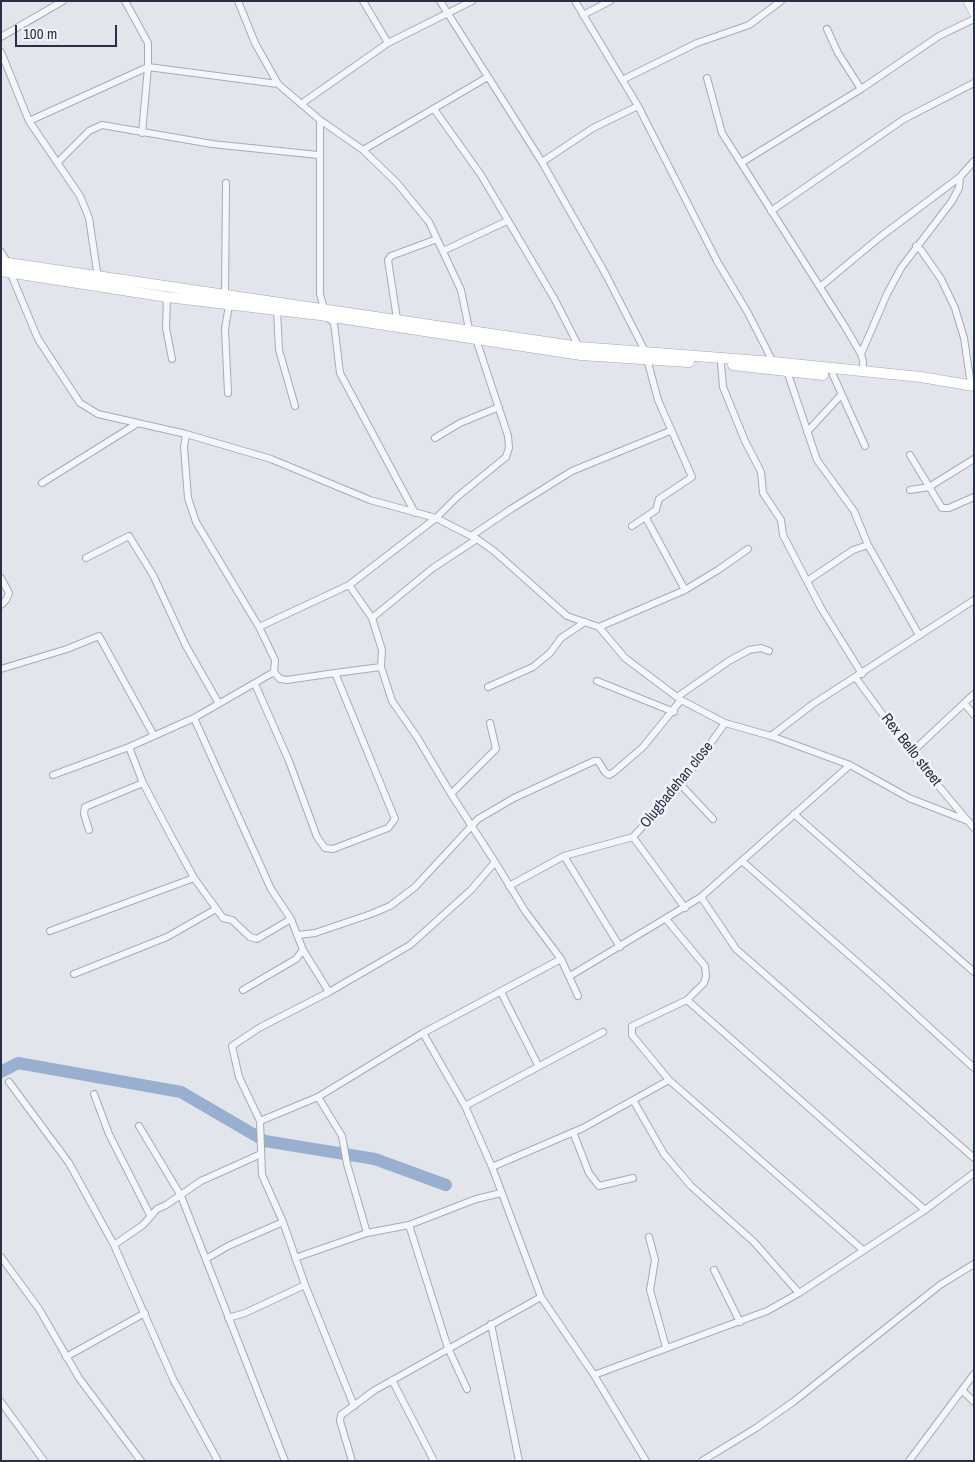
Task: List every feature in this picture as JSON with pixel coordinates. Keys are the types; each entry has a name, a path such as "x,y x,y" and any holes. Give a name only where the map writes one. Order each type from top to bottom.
{"main road":[{"path":"5,267 227,300 469,329 581,351"},
{"path":"98,282 167,297 227,300 277,310 326,312 476,339 581,351 646,355 973,388"},
{"path":"646,355 721,364 863,372 973,388"}],"street":[{"path":"1,36 63,1"},
{"path":"125,1 148,43 148,67 142,133"},
{"path":"238,1 255,43 278,84 320,120 363,150 415,203 437,239 461,290 469,329"},
{"path":"363,1 388,43"},
{"path":"440,1 486,78 542,162 605,273 646,355 658,400 692,477 659,499 656,510 632,526"},
{"path":"302,104 388,43 472,1"},
{"path":"575,1 638,106 717,261 779,368 817,460 854,511 868,545 919,635"},
{"path":"584,15 610,1"},
{"path":"622,80 697,43 749,25 781,1"},
{"path":"968,1 974,13"},
{"path":"740,163 861,89 939,36 974,20"},
{"path":"826,29 838,53 861,89"},
{"path":"1,52 29,121 80,196 89,218 98,282"},
{"path":"29,121 148,67 278,84"},
{"path":"363,150 486,78"},
{"path":"707,78 722,133 861,354 863,372"},
{"path":"772,211 904,119 974,82"},
{"path":"542,162 593,128 638,106"},
{"path":"434,109 481,175 555,300 581,351"},
{"path":"320,120 318,155 320,294 326,312 334,323 340,373 416,513"},
{"path":"58,162 95,127 102,126 212,144 318,155"},
{"path":"820,287 880,237 960,178 974,161"},
{"path":"861,354 886,294 916,246 952,201 959,188 960,178"},
{"path":"226,183 227,300 225,329 228,394"},
{"path":"443,251 507,221"},
{"path":"397,319 388,260 391,256 437,239"},
{"path":"916,246 921,250 941,279 955,308 964,338 973,388"},
{"path":"1,252 5,267 38,339 80,403 98,414 186,434 271,459 370,500 436,518 494,551 568,616 599,627 625,658 679,698 726,723 771,736 850,765 909,798 968,821"},
{"path":"167,297 166,328 172,359"},
{"path":"277,310 280,350 295,406"},
{"path":"259,627 349,585 436,518 456,497 506,457 509,448 508,436 476,339"},
{"name":"Rex Bello street","path":"721,364 723,387 745,441 761,472 763,493 781,520 783,535 807,581 859,676 911,753 974,828"},
{"path":"833,375 864,446"},
{"path":"807,432 841,395"},
{"path":"435,438 460,422 499,407"},
{"path":"42,483 138,423"},
{"path":"372,618 433,568 511,509 572,472 670,430"},
{"path":"186,434 184,447 188,498 196,522 259,627 275,660 274,672 280,679 288,680 382,667"},
{"path":"910,455 942,508 948,508 974,497"},
{"path":"910,490 929,487 974,459"},
{"path":"646,518 685,590"},
{"path":"86,558 129,536 152,574 186,646 218,702"},
{"path":"807,581 853,550 868,545"},
{"path":"599,627 685,590 748,549"},
{"path":"1,578 9,593 1,605"},
{"path":"349,585 372,618 382,650 382,667 392,701 417,737 510,886 560,959 570,976 578,996"},
{"path":"771,736 812,704 859,676 974,600"},
{"path":"488,687 538,663 550,653 561,638 585,622"},
{"path":"1,669 67,650 99,636 153,734"},
{"path":"298,935 314,933 390,906 415,887 471,825 514,798 594,761 598,760 605,772 609,774 614,772 643,747 674,712 679,698 729,661 749,650 761,648 768,650"},
{"path":"53,775 128,747 153,734 194,718 218,702 255,684 274,672"},
{"path":"255,684 289,761 317,837 325,848 333,849 388,828 394,819 335,673"},
{"path":"597,681 674,712"},
{"path":"911,753 974,694"},
{"path":"964,703 974,716"},
{"path":"194,718 271,889 291,919 303,950 329,992"},
{"path":"451,794 496,749 490,723"},
{"name":"Olugbadehan close","path":"510,886 564,856 633,838 680,785 726,723"},
{"path":"128,747 143,783 194,878 223,918 232,920 253,939 257,939 291,919"},
{"path":"570,976 701,897 850,765"},
{"path":"89,830 84,814 85,807 143,783"},
{"path":"680,785 713,820"},
{"path":"794,814 974,972"},
{"path":"633,838 685,908"},
{"path":"564,856 620,947"},
{"path":"742,861 881,983 974,1068"},
{"path":"354,1406 305,1285 283,1222 262,1175 260,1121 239,1077 232,1046 259,1028 329,992 410,944 471,890 495,862"},
{"path":"50,931 194,878"},
{"path":"701,897 736,949 974,1158"},
{"path":"74,974 167,937 216,909"},
{"path":"666,919 705,966 706,976 704,983 686,1000 632,1026 630,1031 632,1035 669,1080 862,1250"},
{"path":"243,990 296,959 303,950"},
{"path":"260,1121 318,1098 423,1033 560,959"},
{"path":"501,992 538,1065"},
{"path":"686,1000 925,1210"},
{"path":"465,1106 538,1065 603,1032"},
{"path":"423,1033 465,1106 492,1167 541,1297 594,1375 646,1461"},
{"path":"492,1167 573,1132 669,1080"},
{"path":"9,1082 69,1163 114,1244 173,1379 218,1461"},
{"path":"94,1094 109,1134 150,1214"},
{"path":"318,1098 342,1136 347,1164 367,1233"},
{"path":"632,1100 664,1154 691,1186 754,1242 799,1293"},
{"path":"139,1126 181,1196 228,1318 253,1375 285,1461"},
{"path":"573,1132 589,1174 600,1186 633,1178"},
{"path":"114,1244 143,1225 150,1214 218,1172 260,1154"},
{"path":"594,1375 767,1311 799,1293 925,1210 974,1173"},
{"path":"295,1258 367,1233 409,1225 476,1199 501,1193"},
{"path":"206,1259 228,1246 283,1222"},
{"path":"409,1225 448,1348 467,1389"},
{"path":"649,1237 655,1260 650,1290 666,1347"},
{"path":"1,1258 39,1309 66,1357 102,1411 140,1461"},
{"path":"702,1461 756,1428 793,1402 940,1285 974,1264"},
{"path":"714,1270 740,1322"},
{"path":"228,1318 245,1313 305,1285"},
{"path":"352,1461 340,1421 341,1415 392,1380 541,1297"},
{"path":"66,1357 145,1313"},
{"path":"491,1324 519,1461"},
{"path":"908,1461 963,1391 974,1374"},
{"path":"392,1380 434,1461"},
{"path":"963,1391 974,1402"},
{"path":"1,1402 44,1461"}],"waterway":[{"path":"1,1072 18,1063 181,1092 265,1141 375,1159 446,1185"}]}
